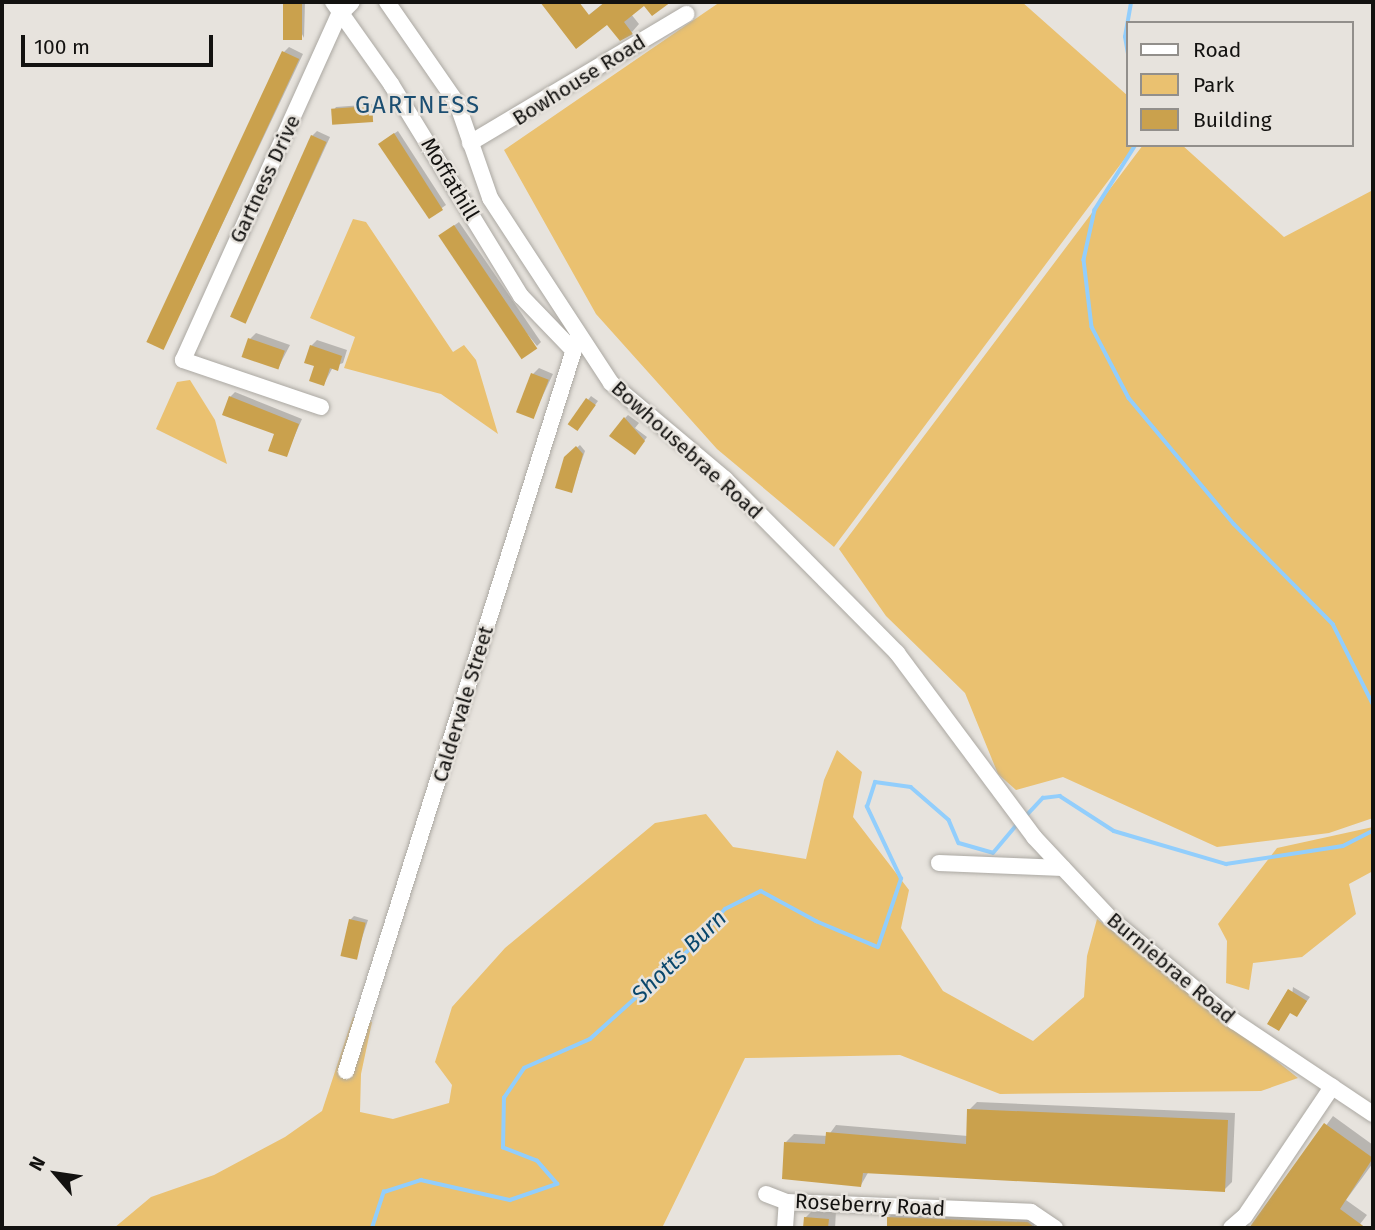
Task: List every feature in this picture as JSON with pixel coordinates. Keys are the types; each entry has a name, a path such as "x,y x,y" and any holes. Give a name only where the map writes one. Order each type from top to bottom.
{"street":[{"name":"Gartness Drive","path":"321,407 183,360 336,8 352,2"},
{"name":"Bowhousebrae Road","path":"387,2 457,103 491,198 576,344 611,383 725,479 897,653 996,790"},
{"name":"Moffathill","path":"336,8 391,84 521,296 576,344"},
{"name":"Bowhouse Road","path":"470,143 686,14"},
{"name":"Caldervale Street","path":"346,1071 377,980 576,344"},
{"name":"Burniebrae Road","path":"996,790 1063,869 1169,971 1234,1021 1373,1114"},
{"path":"939,863 1063,869"},
{"path":"1231,1228 1245,1216 1332,1087"},
{"name":"Roseberry Road","path":"766,1194 787,1202 1031,1212 1046,1225"},
{"path":"785,1228 787,1202"}],"green space":[{"path":"720,2 1022,2 1126,94 1126,147 1134,147 834,547 717,449 596,314 504,150"},
{"path":"1141,147 1184,147 1284,237 1373,190 1373,818 1329,833 1217,847 1063,777 1016,790 998,774 965,693 886,616 839,549"},
{"path":"353,219 366,222 453,352 464,345 476,360 498,434 441,394 344,368 355,337 310,318"},
{"path":"190,380 215,420 227,464 156,429 177,382"},
{"path":"837,750 862,772 853,817 909,890 901,928 943,991 1033,1041 1084,997 1087,956 1097,919 1298,1078 1261,1091 1000,1094 900,1055 745,1058 662,1228 114,1228 151,1197 214,1175 285,1137 322,1111 353,1017 372,1022 361,1074 360,1112 393,1119 449,1103 452,1085 435,1062 452,1007 505,948 655,823 706,814 733,847 806,859 824,780"},
{"path":"1373,827 1373,871 1349,884 1356,914 1302,957 1253,963 1249,990 1226,983 1227,941 1218,924 1277,848"}],"building":[{"path":"283,2 302,2 302,40 283,40"},
{"path":"540,2 579,2 589,15 605,2 671,2 652,16 644,6 624,22 633,34 620,41 607,25 576,49"},
{"path":"282,51 299,59 164,350 146,342"},
{"path":"372,106 373,122 332,125 331,109"},
{"path":"394,133 443,210 429,219 378,144"},
{"path":"311,135 327,142 246,324 230,317"},
{"path":"454,225 537,349 522,359 438,236"},
{"path":"248,338 285,351 278,370 241,357"},
{"path":"310,345 342,356 338,371 330,368 324,386 309,381 314,366 304,363"},
{"path":"531,373 549,380 534,419 516,412"},
{"path":"229,396 299,424 287,457 268,451 274,434 222,415"},
{"path":"586,398 596,405 577,431 568,424"},
{"path":"624,417 645,441 635,455 609,436"},
{"path":"576,446 583,454 572,493 555,488 564,457"},
{"path":"349,919 366,923 357,960 340,956"},
{"path":"1288,989 1307,1001 1297,1017 1290,1013 1279,1031 1267,1024"},
{"path":"967,1109 1228,1120 1225,1192 863,1173 861,1187 782,1179 784,1142 825,1144 826,1132 966,1144"},
{"path":"1324,1123 1373,1158 1340,1209 1366,1228 1249,1228"},
{"path":"804,1217 829,1219 828,1228 803,1228"},
{"path":"887,1217 1028,1222 1035,1228 887,1228"}],"waterway":[{"path":"1128,21 1131,2"},
{"path":"1126,31 1126,43"},
{"path":"1135,147 1095,210 1084,260 1092,327 1129,398 1234,524 1333,624 1373,704"},
{"name":"Shotts Burn","path":"372,1228 384,1192 421,1180 510,1200 557,1184 537,1161 503,1148 504,1098 524,1068 590,1039 692,947 725,909 761,891 816,921 878,947 901,879 867,807 875,782 911,787 949,820 959,843 993,853 1017,824"},
{"name":"Shotts Burn","path":"1025,817 1043,798 1060,796 1114,831 1226,864 1343,846 1373,831"}],"district":[{"name":"GARTNESS","path":"418,106"}]}
